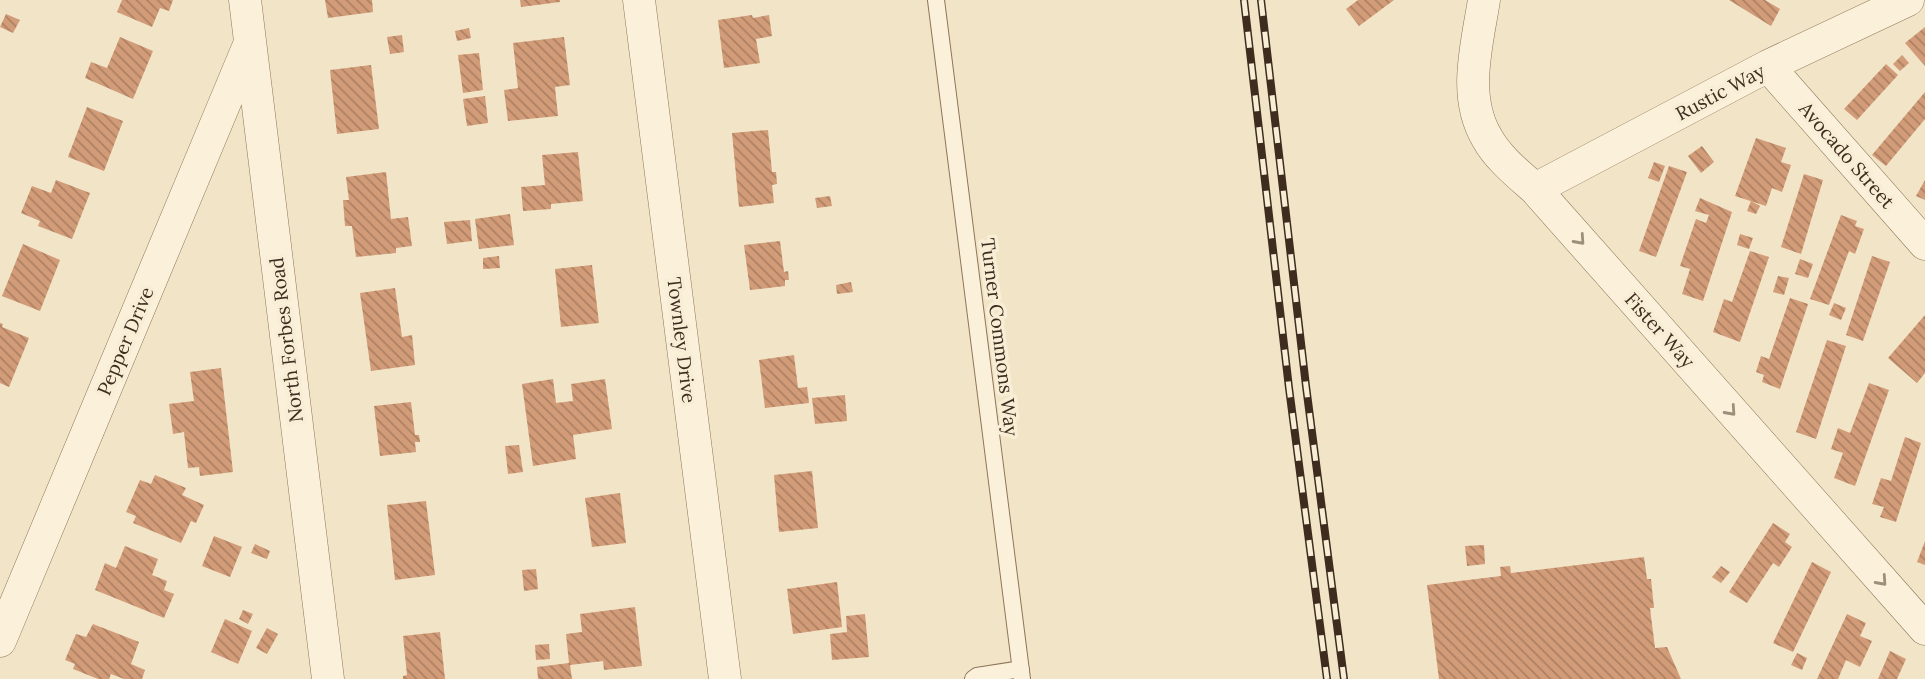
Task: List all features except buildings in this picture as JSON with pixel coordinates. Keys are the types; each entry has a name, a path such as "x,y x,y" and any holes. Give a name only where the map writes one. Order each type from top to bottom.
{"street":[{"name":"North Forbes Road","path":"245,0 328,679"},
{"name":"Townley Drive","path":"639,0 725,679"},
{"name":"Fister Way","path":"1484,0 1472,78 1476,110 1486,138 1925,629"},
{"name":"Rustic Way","path":"1535,190 1768,66 1908,0"},
{"name":"Pepper Drive","path":"0,641 250,41"},
{"name":"Avocado Street","path":"1768,66 1925,244"}],"lane":[{"name":"Turner Commons Way","path":"936,0 1021,674"},
{"path":"973,679 977,676 1021,674"}],"railway":[{"path":"1244,0 1289,388 1327,679"},
{"path":"1261,0 1306,386 1344,679"}]}
